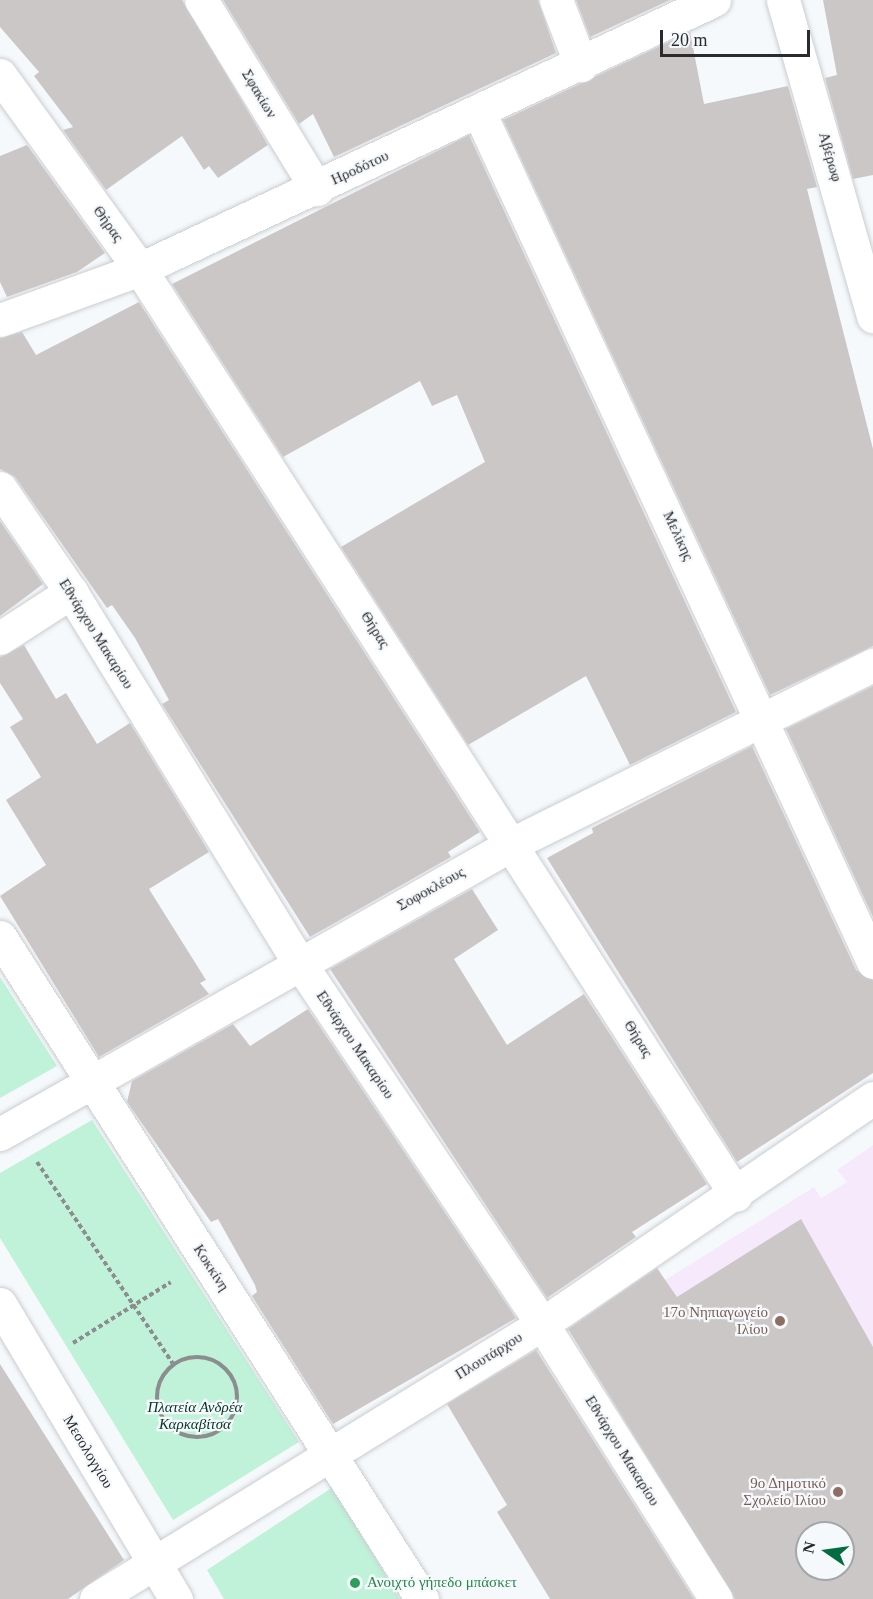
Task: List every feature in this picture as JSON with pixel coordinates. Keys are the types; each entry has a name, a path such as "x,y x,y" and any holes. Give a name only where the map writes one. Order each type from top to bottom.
{"street":[{"name":"Σφακίων","path":"201,0 317,189"},
{"path":"556,0 581,65"},
{"name":"Ηροδότου","path":"0,320 140,269 317,189 714,0"},
{"name":"Αβέρωφ","path":"783,0 863,233 873,316"},
{"name":"Θήρας","path":"0,75 140,269 514,843 736,1195"},
{"name":"Μελίκης","path":"479,112 762,716 873,962"},
{"name":"Εθνάρχου Μακαρίου","path":"0,488 71,592 299,962 542,1324 716,1599"},
{"path":"0,638 71,592"},
{"name":"Σοφοκλέους","path":"7,1131 299,962 514,843 762,716 873,665"},
{"name":"Κοκκίνη","path":"0,937 422,1599"},
{"name":"Πλουτάρχου","path":"96,1599 542,1324 736,1195 873,1098"},
{"name":"Μεσολογγίου","path":"0,1304 176,1599"}],"path":[{"path":"7,1131 134,1304 173,1364"},
{"path":"37,1366 207,1260"},
{"path":"202,1356 219,1362 231,1376 236,1402 225,1427 209,1436 191,1438 174,1431 161,1418 156,1401 158,1382 173,1364 202,1356"}],"shaded area":[{"name":"17ο Νηπιαγωγείο Ιλίου","path":"873,1145 873,1599 855,1559 855,1521 835,1521 665,1280 814,1187 821,1198 847,1182 837,1170"}],"green space":[{"path":"0,977 57,1066 0,1098"},
{"name":"Πλατεία Ανδρέα Καρκαβίτσα","path":"92,1120 299,1442 173,1520 0,1238 0,1173"},
{"path":"333,1487 400,1599 224,1599 207,1570"}],"building":[{"path":"0,0 182,0 268,145 218,178 209,166 204,170 182,136 106,190 63,130 73,127 34,76 39,72 0,27"},
{"path":"223,0 538,0 556,53 334,157 313,114 299,124"},
{"path":"576,0 670,0 590,37"},
{"path":"823,0 873,0 873,175 853,179 825,78 837,75"},
{"path":"690,32 704,104 788,86 817,187 807,189 873,449 873,646 770,695 503,120"},
{"path":"469,135 736,712 630,765 586,676 468,745 341,547 485,462 457,395 432,406 420,381 283,457 172,284"},
{"path":"27,145 105,253 77,272 7,297 0,282 0,156"},
{"path":"139,302 480,832 448,852 451,857 310,937 162,704 169,700 135,638 112,605 107,608 15,477 0,469 0,338 22,332 36,355"},
{"path":"0,521 43,584 0,616"},
{"path":"24,645 56,699 66,693 97,744 130,723 209,852 149,889 206,980 200,983 209,994 99,1057 0,896 46,865 6,800 41,777 10,727 23,719 0,683 0,657"},
{"path":"873,686 873,917 786,729"},
{"path":"752,746 856,970 873,980 873,1073 737,1162 547,858 593,833 592,828"},
{"path":"472,889 498,930 454,959 507,1045 584,994 707,1184 632,1232 636,1237 547,1298 330,969"},
{"path":"308,1009 516,1318 333,1424 252,1296 257,1292 255,1285 218,1219 211,1222 127,1102 132,1081 233,1024 250,1046"},
{"path":"801,1219 873,1347 873,1599 735,1599 568,1329 657,1268 677,1297"},
{"path":"536,1350 694,1599 550,1599 497,1512 507,1505 447,1404"},
{"path":"0,1364 124,1560 68,1599 0,1599"}],"place":[{"name":"17ο Νηπιαγωγείο Ιλίου","path":"780,1321"},
{"name":"9ο Δημοτικό Σχολείο Ιλίου","path":"838,1492"},
{"name":"Ανοιχτό γήπεδο μπάσκετ","path":"355,1583"}]}
